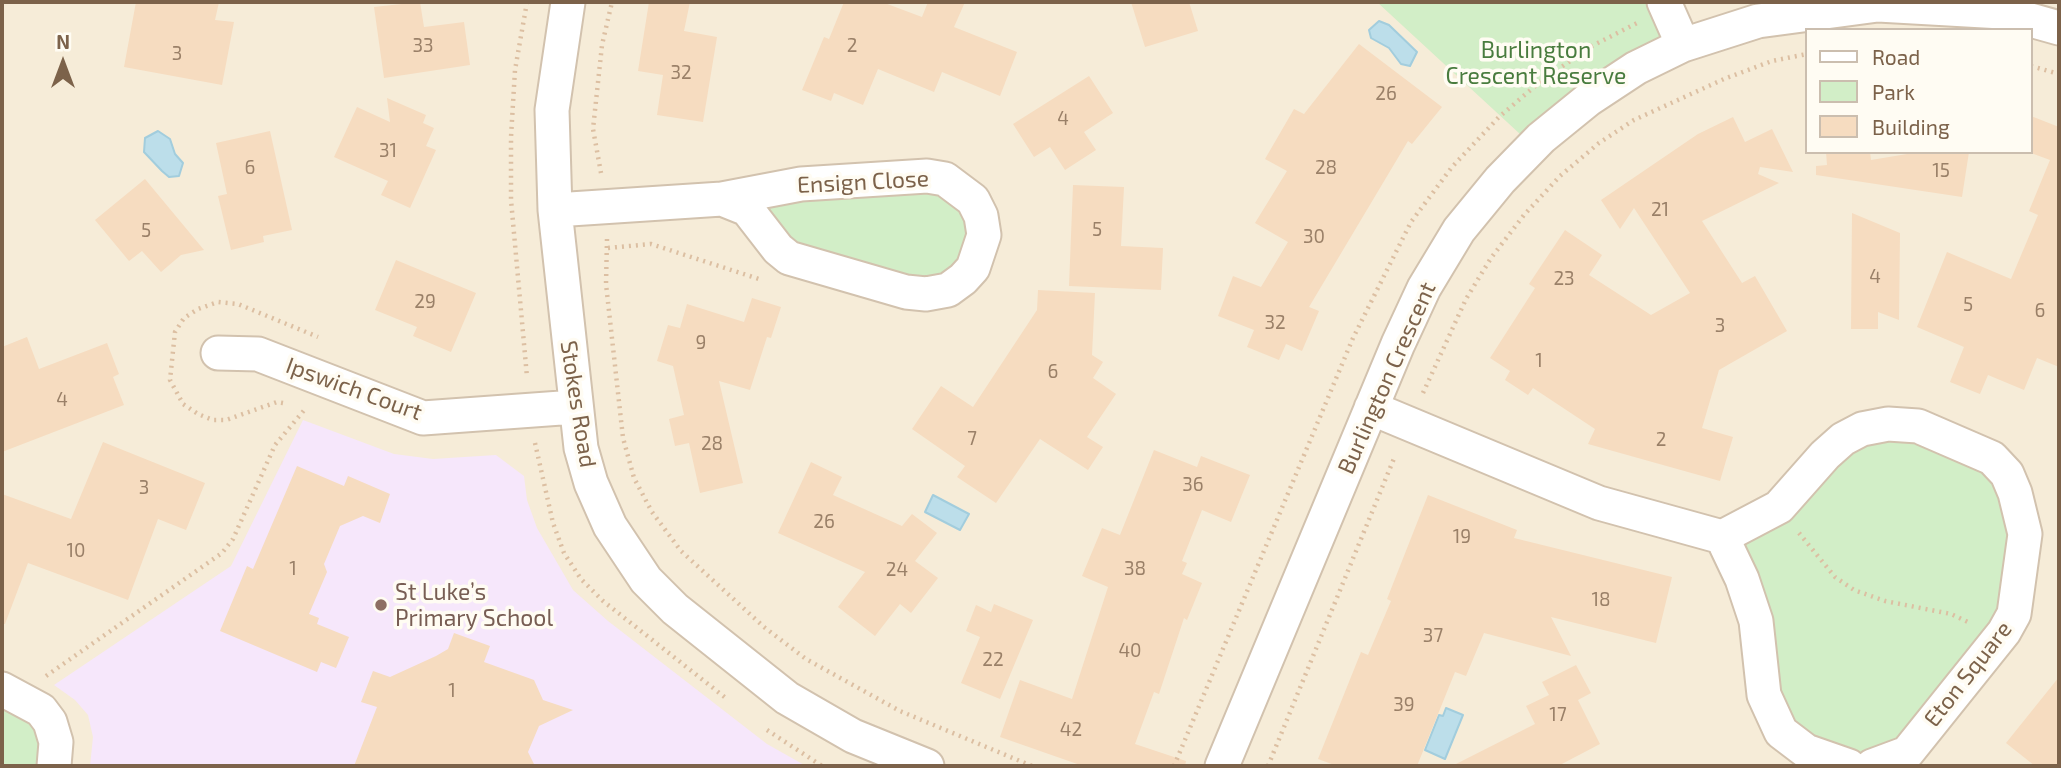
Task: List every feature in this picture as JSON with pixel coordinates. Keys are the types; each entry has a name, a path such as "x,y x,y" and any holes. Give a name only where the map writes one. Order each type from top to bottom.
{"street":[{"name":"Stokes Road","path":"568,2 552,110 555,209 581,448 591,483 610,526 646,580 675,609 788,698 853,736 927,766"},
{"path":"1664,2 1683,45"},
{"name":"Burlington Crescent","path":"1222,766 1371,408 1424,288 1460,230 1500,180 1541,138 1589,99 1636,68 1683,45 1758,21 1878,5 2002,12 2059,28"},
{"name":"Ensign Close","path":"555,209 722,199 801,184 927,176 945,179 972,200 981,216 984,235 973,268 948,290 926,294 906,292 789,258 778,249 747,209 722,199"},
{"name":"Ipswich Court","path":"218,353 258,354 423,418 575,407"},
{"path":"1371,408 1579,495 1634,514 1722,537 1742,579 1756,621 1763,692 1781,732 1806,751 1849,766"},
{"name":"Eton Square","path":"1722,537 1779,508 1795,494 1825,455 1843,439 1862,429 1905,423 1932,430 1992,458 2007,474 2021,510 2025,534 2014,614 1995,644 1907,753 1872,766"},
{"path":"10,692 41,710 50,722 56,741 54,766"}],"path":[{"path":"526,373 511,200 511,137 515,70 527,2"},
{"path":"600,164 593,129 602,45 612,2"},
{"path":"1434,400 1422,395 1465,299 1516,226 1560,176 1600,143 1646,114 1772,61 1806,54"},
{"path":"2033,67 2059,74"},
{"path":"760,280 651,244 608,248 606,284 623,438 634,478 652,512 681,551 764,627 806,659 900,711 1032,766"},
{"path":"10,692 222,553 233,539 275,445 306,407"},
{"path":"1268,766 1396,454"},
{"path":"1793,523 1820,560 1854,590 1885,601 1951,614 1975,626 1995,644"}],"shaded area":[{"path":"2,2 2059,2 2059,766 2,766"},
{"name":"St Luke’s Primary School","path":"303,420 394,454 433,459 496,455 524,476 527,500 537,528 573,590 608,621 767,744 806,766 90,766 93,737 88,715 75,700 54,685 231,566"}],"green space":[{"name":"Burlington Crescent Reserve","path":"1377,2 1664,2 1683,45 1533,146"},
{"path":"907,175 981,216 948,290 807,264 747,209"},
{"path":"1888,424 2007,474 2018,600 1889,761 1793,743 1722,537"},
{"path":"2,689 18,695 54,766 2,766"}],"water":[{"path":"1379,21 1389,25 1417,52 1410,66 1401,64 1389,48 1371,38 1369,30"},
{"path":"158,131 170,139 175,154 183,163 179,176 169,177 144,152 145,138"},
{"path":"933,495 969,514 960,530 925,512"},
{"path":"1446,708 1463,715 1445,759 1425,750 1439,715 1443,716"}],"building":[{"path":"136,2 219,2 215,20 234,22 222,85 124,67"},
{"path":"420,2 424,27 464,22 470,65 384,78 374,7"},
{"path":"649,2 690,2 684,31 717,37 703,122 657,115 663,75 638,71"},
{"path":"844,2 882,2 922,17 928,2 965,2 954,27 1017,52 1000,96 942,72 934,92 878,69 863,105 834,93 831,101 802,90 824,37 829,39"},
{"path":"1131,2 1189,2 1198,31 1145,47"},
{"path":"1359,44 1442,107 1412,144 1408,141 1309,307 1319,311 1302,351 1286,344 1279,360 1247,347 1254,330 1218,316 1233,276 1261,287 1288,242 1255,223 1287,171 1265,159 1294,109 1304,114"},
{"path":"1089,76 1113,113 1084,132 1096,150 1065,170 1050,147 1034,157 1013,124"},
{"path":"387,98 426,115 423,123 434,128 426,146 436,150 410,208 381,195 388,181 334,157 357,107 390,122"},
{"path":"1733,117 1745,142 1772,129 1793,172 1760,167 1758,174 1779,183 1702,221 1742,283 1755,276 1787,331 1719,370 1702,428 1733,437 1720,481 1588,444 1595,429 1533,388 1528,395 1505,380 1510,371 1490,358 1535,288 1529,284 1565,230 1602,255 1589,275 1651,315 1690,293 1634,208 1620,229 1601,200 1698,134"},
{"path":"2033,117 2059,127 2059,367 2037,358 2024,390 1988,375 1980,394 1950,382 1964,347 1917,327 1947,252 2011,279 2038,215 2029,211 2050,160 2033,154"},
{"path":"270,131 292,230 263,236 264,242 231,250 218,196 227,194 216,143"},
{"path":"1826,154 1870,154 1871,160 1907,154 1969,154 1962,197 1816,175 1816,166 1827,165"},
{"path":"145,179 204,250 181,255 161,272 142,251 129,261 95,220"},
{"path":"1073,185 1124,187 1121,246 1163,248 1161,290 1069,286"},
{"path":"1852,213 1900,233 1899,320 1878,312 1878,329 1851,329"},
{"path":"396,260 476,293 451,352 413,336 417,327 375,310"},
{"path":"1038,290 1095,293 1092,355 1103,362 1093,378 1116,394 1087,437 1103,447 1088,470 1040,439 996,503 957,477 965,466 912,429 941,386 973,407 1037,310"},
{"path":"752,298 781,307 771,338 767,337 750,390 719,381 743,483 700,493 689,443 675,446 669,419 684,415 673,366 657,361 668,325 680,328 687,304 744,322"},
{"path":"27,337 39,369 107,343 119,374 113,377 124,405 2,452 2,347"},
{"path":"103,442 205,483 186,530 158,519 128,600 28,563 5,624 2,624 2,494 71,519"},
{"path":"1154,450 1197,467 1201,456 1250,475 1231,522 1202,510 1182,561 1187,563 1182,574 1202,583 1187,620 1184,618 1159,694 1154,692 1135,744 1186,761 1185,766 1083,766 1000,737 1020,680 1072,699 1108,587 1082,576 1102,528 1120,535"},
{"path":"811,462 842,477 833,495 902,526 912,514 937,533 915,561 938,578 911,613 900,604 875,636 838,607 865,572 778,533"},
{"path":"297,466 344,486 348,476 390,494 380,523 363,516 340,526 324,564 327,572 309,614 319,618 317,624 349,637 336,668 321,662 317,672 220,631 247,566 253,569"},
{"path":"1428,495 1517,530 1514,538 1672,577 1656,643 1551,617 1571,656 1484,633 1466,676 1455,672 1417,766 1337,766 1318,759 1361,652 1368,655 1391,601 1387,599"},
{"path":"994,604 1033,620 1000,699 961,683 980,637 966,631 976,605 991,612"},
{"path":"454,633 490,646 484,662 534,680 543,700 573,710 539,726 528,752 535,766 354,766 377,707 361,702 373,671 390,677 436,656 448,649"},
{"path":"1576,665 1591,693 1578,700 1600,744 1558,766 1452,766 1535,724 1526,706 1549,695 1542,682"},
{"path":"2059,677 2059,766 2035,766 2006,743"}],"place":[{"name":"St Luke’s Primary School","path":"381,605"}]}
